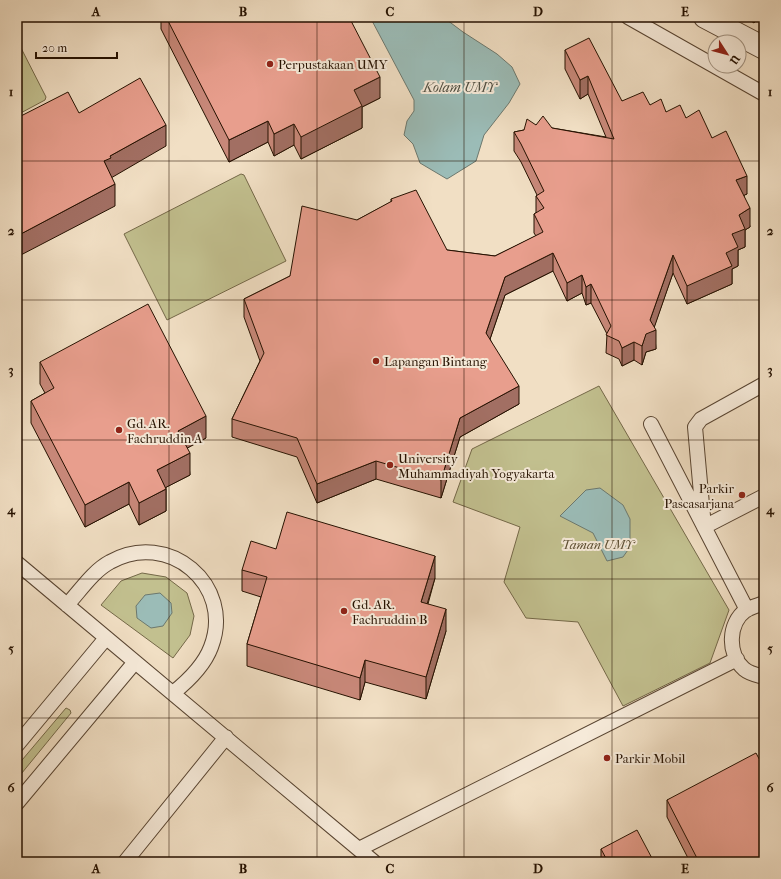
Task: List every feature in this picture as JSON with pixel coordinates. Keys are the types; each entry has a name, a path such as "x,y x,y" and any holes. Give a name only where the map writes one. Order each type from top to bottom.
{"street":[{"path":"705,17 764,48"}],"lane":[{"path":"628,17 764,94"},
{"path":"704,527 695,427 701,419 764,384"},
{"path":"651,424 746,610"},
{"path":"704,527 764,496"},
{"path":"67,605 94,575 109,562 127,554 146,551 165,554 183,561 198,574 209,590 215,608 215,628 211,647 201,664 189,679 173,693"},
{"path":"17,563 374,862"},
{"path":"764,604 746,610 737,620 732,633 732,646 737,659 743,668 753,675 764,677"},
{"path":"17,745 106,638"},
{"path":"359,849 737,659"},
{"path":"17,803 135,662"},
{"path":"125,862 226,737"}],"green space":[{"path":"17,45 20,46 46,97 45,100 17,115"},
{"path":"241,174 244,175 286,261 167,320 124,234"},
{"name":"Taman UMY","path":"599,386 729,610 710,663 623,706 578,622 526,618 504,582 520,527 453,502 472,449"},
{"path":"142,573 166,577 187,593 194,616 190,635 173,658 101,605 121,581"},
{"path":"66,708 70,710 71,713 17,779 17,766"}],"water":[{"name":"Kolam UMY","path":"370,17 443,17 497,54 512,67 520,84 509,103 484,135 476,161 447,179 420,163 413,144 404,135 407,121 414,111 414,100"},
{"path":"600,488 623,505 630,519 630,547 623,557 607,561 593,533 560,516 586,490"},
{"path":"160,593 171,603 172,613 163,626 151,628 137,618 136,606 145,595"}],"building":[{"name":"Perpustakaan UMY","path":"166,17 349,17 380,77 354,90 362,106 301,137 294,124 274,134 268,121 229,140"},
{"path":"589,38 622,101 643,92 650,105 661,99 666,112 680,105 686,118 699,110 712,138 726,131 747,176 736,180 750,208 739,215 745,229 732,234 738,247 726,253 732,266 687,286 673,255 650,320 656,330 646,334 642,346 634,342 622,348 619,341 606,335 611,326 591,284 586,287 582,275 567,283 553,253 505,277 486,333 519,386 460,418 441,480 376,461 317,484 297,438 232,419 264,353 244,299 290,276 302,206 357,220 392,201 391,199 416,190 447,250 495,256 543,232 534,214 544,208 536,196 544,191 514,132 524,130 527,119 536,125 543,116 552,128 614,139 588,76 580,80 565,50"},
{"path":"140,78 166,125 110,156 111,158 104,161 115,184 17,236 17,118 68,92 79,113"},
{"name":"Gd. AR. Fachruddin A","path":"148,304 206,416 178,431 190,453 157,470 166,489 139,503 129,482 85,505 31,401 54,388 40,362"},
{"name":"Gd. AR. Fachruddin B","path":"287,512 435,556 421,602 446,609 426,677 365,660 360,678 247,644 267,577 242,570 251,541 276,549"},
{"path":"756,753 764,768 764,861 699,862 667,800"},
{"path":"637,830 654,862 608,862 601,849"}],"place":[{"name":"Perpustakaan UMY","path":"270,64"},
{"name":"Lapangan Bintang","path":"376,361"},
{"name":"Gd. AR. Fachruddin A","path":"119,430"},
{"name":"University Muhammadiyah Yogyakarta","path":"390,465"},
{"name":"Parkir Pascasarjana","path":"742,495"},
{"name":"Gd. AR. Fachruddin B","path":"344,611"},
{"name":"Parkir Mobil","path":"607,758"}]}
